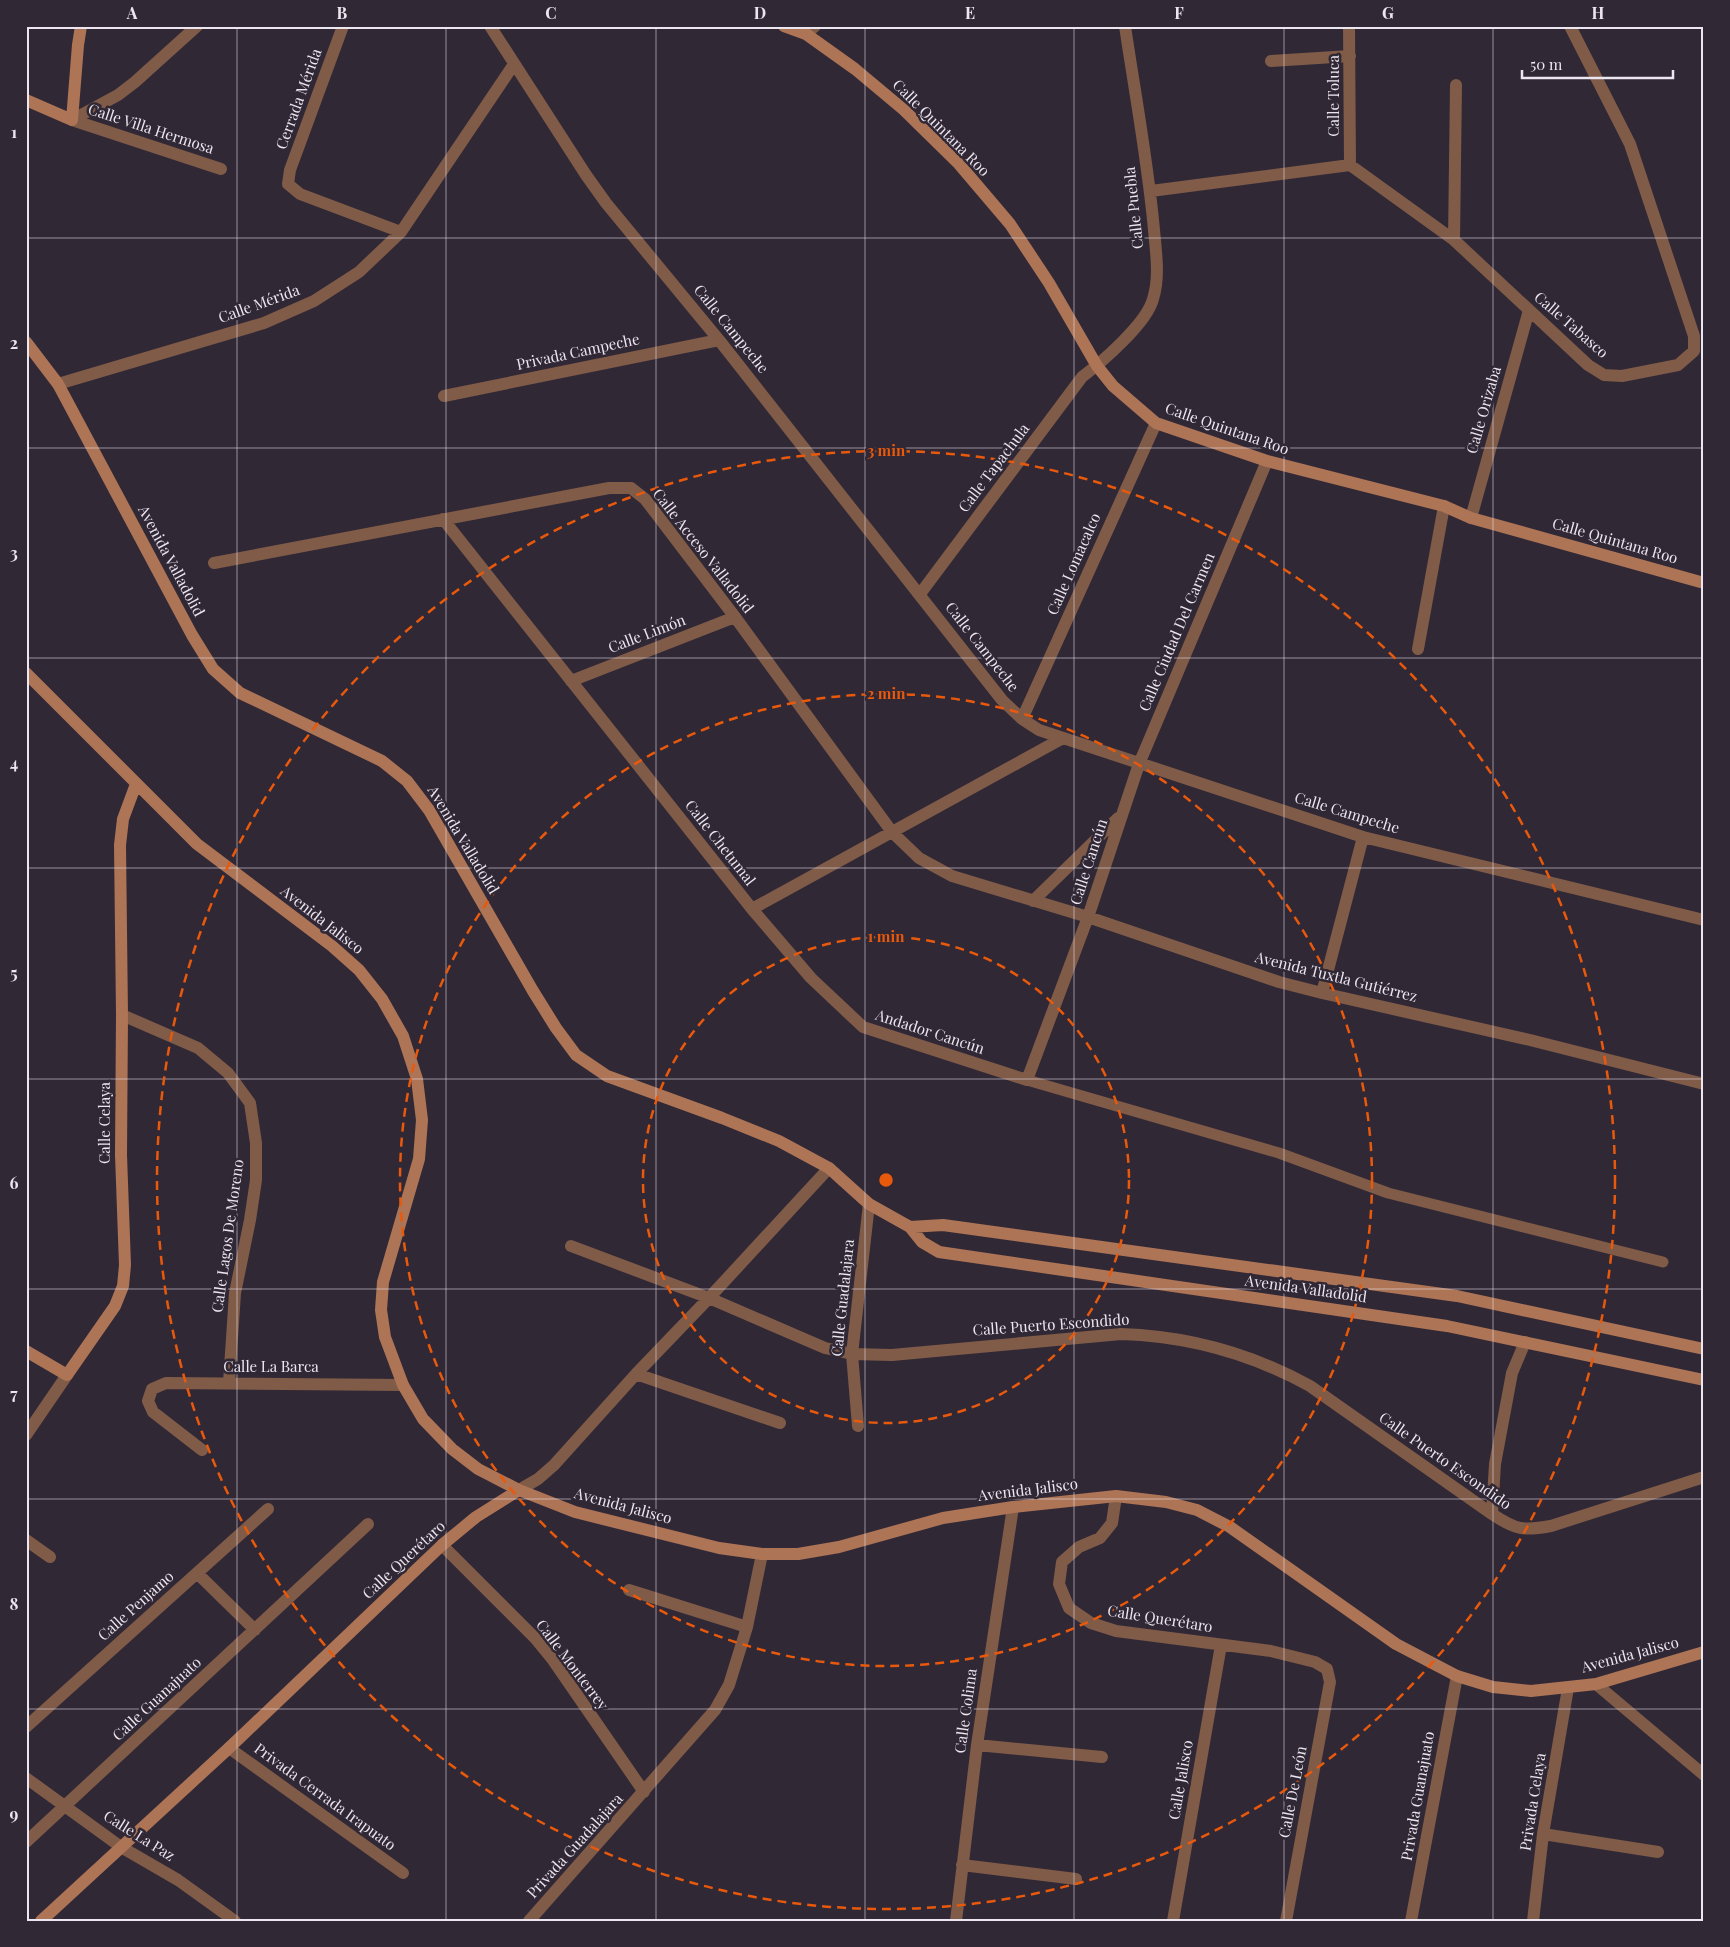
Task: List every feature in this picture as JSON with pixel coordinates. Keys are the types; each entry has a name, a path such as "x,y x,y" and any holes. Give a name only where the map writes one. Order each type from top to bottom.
{"street":[{"path":"72,120 81,26"},
{"name":"Calle Villa Hermosa","path":"72,120 118,95 197,26"},
{"name":"Cerrada Mérida","path":"342,26 290,170 288,184 300,194 401,232"},
{"name":"Calle Campeche","path":"490,26 606,203 719,340 1002,700 1022,719 1039,730 1363,837 1704,920"},
{"name":"Calle Quintana Roo","path":"784,26 810,30 904,110 959,164 1010,224 1049,283 1097,366 1113,386 1156,423 1267,461 1444,506 1471,518 1704,583"},
{"name":"Calle Puebla","path":"1097,366 1136,328 1153,300 1157,268 1151,192 1125,26"},
{"name":"Calle Toluca","path":"1350,26 1350,165"},
{"name":"Calle Tabasco","path":"1350,165 1454,240 1588,364 1604,375 1622,376 1678,365 1694,351 1694,336 1630,144 1570,26"},
{"path":"1272,61 1350,56"},
{"name":"Calle Mérida","path":"58,384 264,323 314,301 359,272 401,232 514,64"},
{"path":"1454,240 1456,85"},
{"name":"Calle Villa Hermosa","path":"26,100 72,120 221,169"},
{"path":"1151,192 1350,165"},
{"name":"Calle Orizaba","path":"1471,518 1529,310"},
{"name":"Privada Campeche","path":"444,396 719,340"},
{"name":"Avenida Valladolid","path":"26,342 58,384 192,635 213,669 240,693 382,761 407,781 430,810 556,1028 576,1054 607,1076 722,1118 778,1141 829,1168 870,1204 910,1227 922,1242 939,1252 1447,1326 1704,1380"},
{"name":"Calle Tapachula","path":"920,594 1082,377 1097,366"},
{"name":"Calle Lomacalco","path":"1022,719 1156,423"},
{"name":"Calle Ciudad Del Carmen","path":"1120,817 1138,764 1267,461"},
{"name":"Calle Acceso Valladolid","path":"214,563 609,488 631,488 645,500 735,618 892,832"},
{"path":"1418,649 1444,506"},
{"name":"Calle Chetumal","path":"442,519 752,909 1063,738"},
{"name":"Calle Limón","path":"571,681 735,618"},
{"name":"Avenida Jalisco","path":"26,673 197,844 332,946 359,970 382,999 403,1036 417,1079 422,1120 419,1159 383,1282 381,1310 385,1337 403,1385 423,1419 452,1449 478,1469 519,1490 575,1512 719,1548 762,1554 798,1554 838,1547 943,1518 1012,1507 1116,1496 1166,1502 1197,1510 1230,1527 1396,1644 1457,1676 1503,1688 1531,1690 1568,1688 1596,1684 1704,1652"},
{"name":"Calle Celaya","path":"26,1435 115,1306 123,1286 125,1265 120,1155 122,1014 120,845 124,819 136,784"},
{"path":"1033,901 1120,817"},
{"name":"Calle Cancún","path":"1027,1080 1088,917 1120,817"},
{"name":"Avenida Tuxtla Gutiérrez","path":"892,832 919,858 952,876 1088,917 1278,982 1530,1040 1704,1084"},
{"path":"1322,993 1363,837"},
{"name":"Andador Cancún","path":"752,909 811,978 863,1028 1027,1080"},
{"name":"Calle Lagos De Moreno","path":"122,1014 198,1048 228,1073 250,1103 256,1143 256,1180 235,1293 228,1383"},
{"name":"Calle Querétaro","path":"40,1921 229,1748 442,1545 476,1517 538,1479 554,1466 636,1374 829,1168"},
{"name":"Calle Guadalajara","path":"858,1426 852,1354 870,1204"},
{"name":"Avenida Valladolid","path":"910,1227 943,1226 1457,1296 1704,1350"},
{"name":"Calle Puerto Escondido","path":"571,1246 709,1298 825,1348 852,1354 892,1354 1121,1334 1152,1335 1184,1340 1249,1357 1278,1369 1310,1386 1510,1526 1529,1530 1551,1526 1704,1478"},
{"path":"1492,1514 1495,1464 1512,1373 1525,1342"},
{"path":"26,1351 67,1375"},
{"path":"636,1374 780,1423"},
{"name":"Calle La Barca","path":"202,1450 153,1412 148,1401 152,1389 166,1383 403,1385"},
{"name":"Calle Querétaro","path":"1116,1496 1112,1523 1100,1538 1079,1547 1062,1562 1059,1584 1069,1608 1091,1624 1116,1630 1271,1651 1315,1662 1327,1669"},
{"name":"Calle Colima","path":"956,1921 976,1745 1012,1507"},
{"name":"Calle Penjamo","path":"26,1727 268,1509"},
{"name":"Calle Guanajuato","path":"26,1842 66,1807 368,1524"},
{"path":"26,1540 50,1557"},
{"name":"Calle Monterrey","path":"442,1545 535,1638 553,1660 644,1792"},
{"path":"644,1792 715,1710 729,1685 747,1627 762,1554"},
{"path":"197,1573 255,1630"},
{"path":"629,1590 747,1627"},
{"name":"Calle Jalisco","path":"1173,1921 1221,1645"},
{"name":"Calle De León","path":"1286,1921 1330,1682 1327,1669"},
{"name":"Privada Guanajuato","path":"1411,1921 1457,1676"},
{"path":"1596,1684 1704,1774"},
{"name":"Privada Celaya","path":"1533,1921 1543,1834 1568,1688"},
{"path":"976,1745 1102,1757"},
{"name":"Privada Cerrada Irapuato","path":"229,1748 403,1873"},
{"name":"Calle La Paz","path":"26,1778 120,1847 178,1880 235,1921"},
{"name":"Privada Guadalajara","path":"529,1921 644,1792"},
{"path":"1543,1834 1658,1852"},
{"path":"962,1866 1076,1879"}],"lane":[{"path":"1027,1080 1279,1153 1388,1194 1663,1262"}]}
